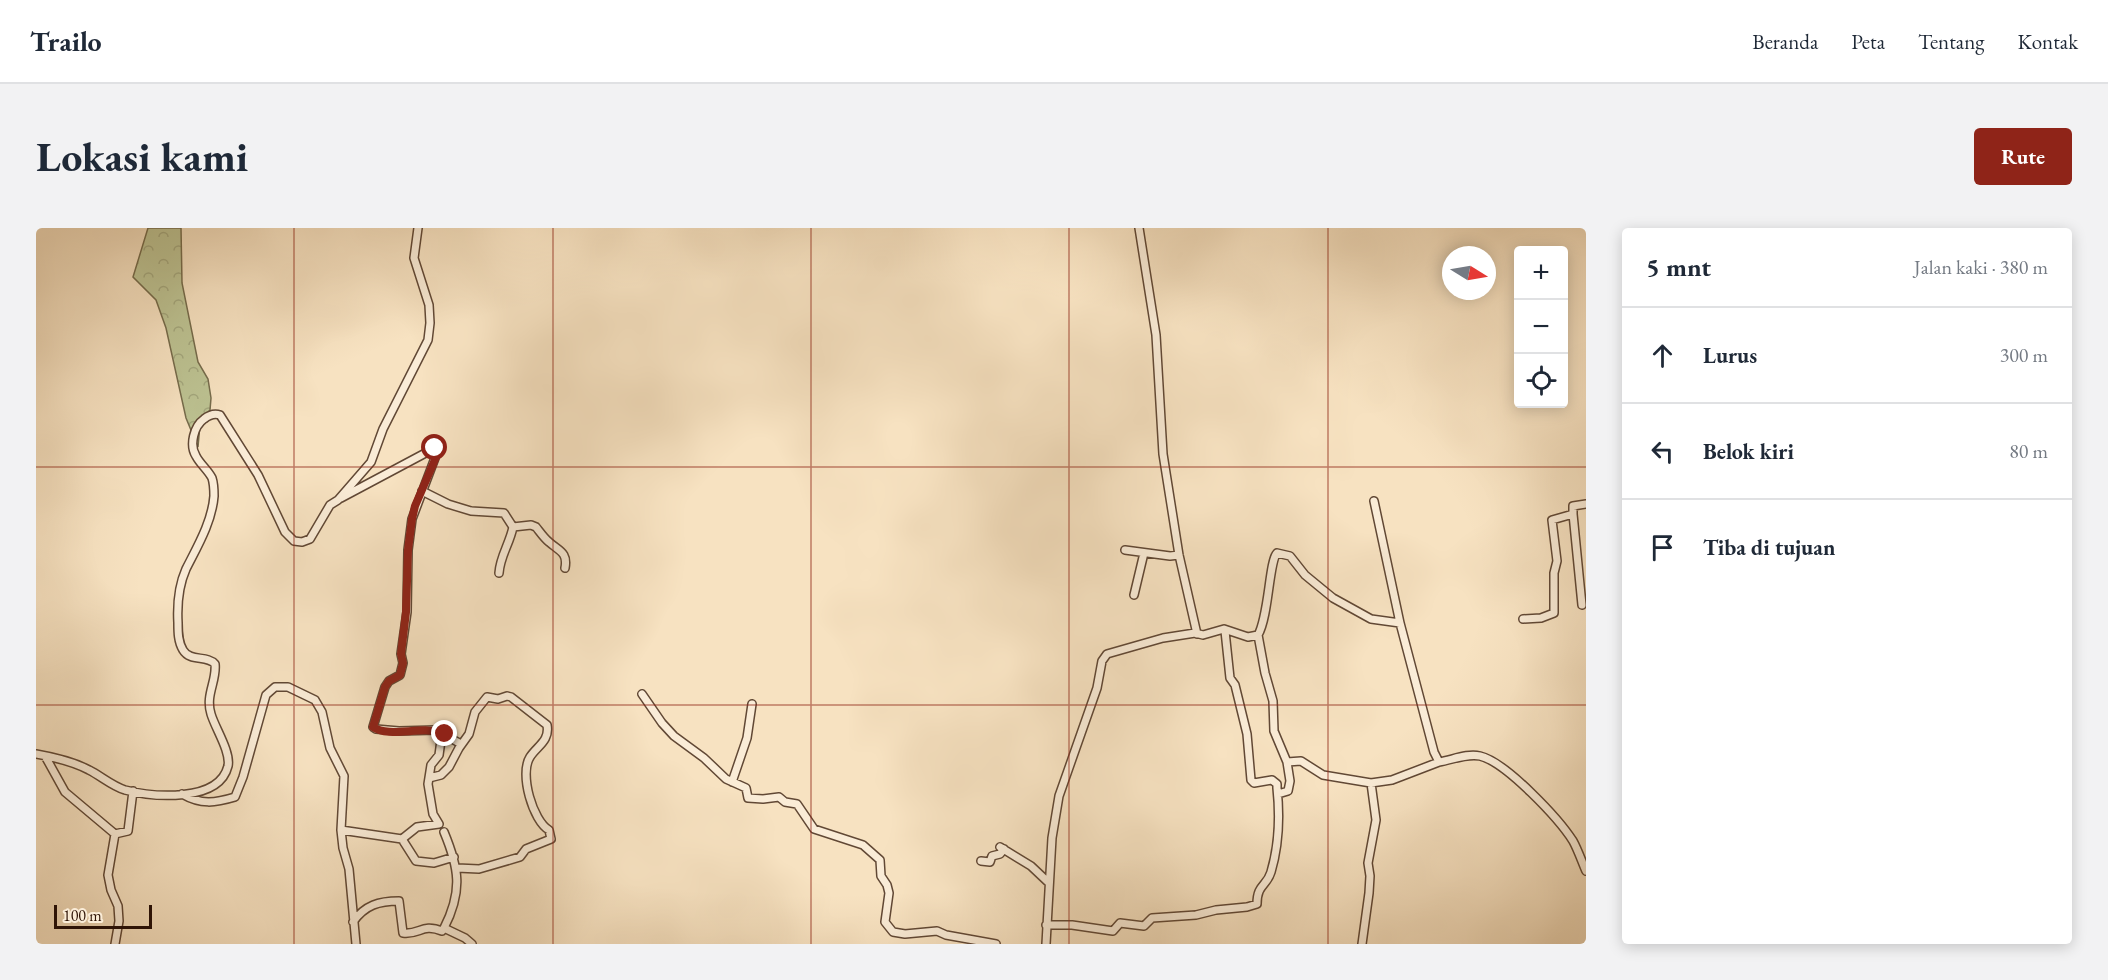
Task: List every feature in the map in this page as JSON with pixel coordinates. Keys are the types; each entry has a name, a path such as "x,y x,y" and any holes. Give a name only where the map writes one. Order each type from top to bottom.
{"street":[{"path":"338,500 371,462 383,429 428,340 429,304 414,258 418,228"},
{"path":"1139,228 1156,335 1163,454 1179,555 1197,634"},
{"path":"36,754 83,767 119,788 147,794 203,792 216,784 228,765 227,753 210,712 209,702 215,664 211,660 189,656 184,652 178,636 177,603 180,588 186,570 197,550 213,500 213,481 193,448 197,424 215,413 220,415 258,475 285,532 294,541 302,542 310,539 330,505 435,448 438,450 413,512 401,654 403,669 400,675 389,681 385,687 373,727 386,730 429,729 442,733 461,744"},
{"path":"422,491 448,504 471,511 504,513 513,527 512,538 500,560 499,573"},
{"path":"1374,501 1400,623 1434,752 1439,762"},
{"path":"1582,605 1573,506 1586,504"},
{"path":"1523,619 1541,618 1554,613 1554,573 1557,561 1552,520 1573,514"},
{"path":"513,527 531,525 536,527 547,541 565,554 565,568"},
{"path":"1125,550 1179,555"},
{"path":"1134,595 1144,553"},
{"path":"1278,794 1290,789 1287,762 1274,731 1274,701 1265,673 1258,635 1268,602 1273,560 1277,553 1290,556 1305,575 1333,598 1361,614 1371,619 1400,623"},
{"path":"1046,944 1052,838 1059,796 1097,688 1102,661 1107,654 1163,638 1225,631 1248,637 1258,635"},
{"path":"1046,925 1072,925 1113,931 1120,923 1144,926 1153,918 1196,915 1216,910 1256,906 1258,891 1270,876 1273,864 1278,825 1278,794 1276,784 1272,780 1254,783 1251,780 1247,734 1235,685 1230,678 1225,631"},
{"path":"181,794 189,798 215,803 235,797 243,777 266,695 275,687 288,687 315,700 322,712 330,747 344,776 341,830 343,848 350,869 357,944"},
{"path":"642,694 667,729 723,776 747,789 748,798 763,799 779,796 785,802 797,804 814,829 863,845 880,860 881,876 889,892 885,922 893,932 908,935 937,931 946,935 996,944"},
{"path":"429,778 441,775 450,767 461,744 469,734 478,707 489,696 498,699 511,697 544,723 548,730 539,748 528,760 526,786 541,824 549,830 552,837 549,841 526,849 520,857 479,869 457,868"},
{"path":"732,782 747,738 752,704"},
{"path":"341,830 402,839 417,827 439,824 433,814 428,784 431,765 439,755 442,733"},
{"path":"45,756 66,792 115,834"},
{"path":"1287,762 1301,761 1323,775 1371,783 1392,780 1439,762 1464,756 1479,756 1494,762 1528,790 1573,841 1586,871"},
{"path":"1362,944 1369,893 1368,862 1376,820 1371,783"},
{"path":"115,834 128,831 133,791"},
{"path":"354,922 360,913 375,903 399,901 403,933 431,927 442,931 456,899 457,868 444,832"},
{"path":"115,834 108,875 119,913 115,944"},
{"path":"402,839 416,861 434,863 454,857"},
{"path":"981,861 990,862 992,856 1000,854 1002,848 1031,866 1049,883"},
{"path":"444,928 472,944"}],"green space":[{"path":"148,228 181,228 182,283 198,362 208,379 211,398 210,410 200,424 198,447 186,418 166,328 156,300 133,277"}],"route":[{"path":"435,448 438,450 437,455 415,506 412,519 408,550 405,632 401,654 403,669 400,675 387,683 373,727 393,731 436,730 445,734"}]}
